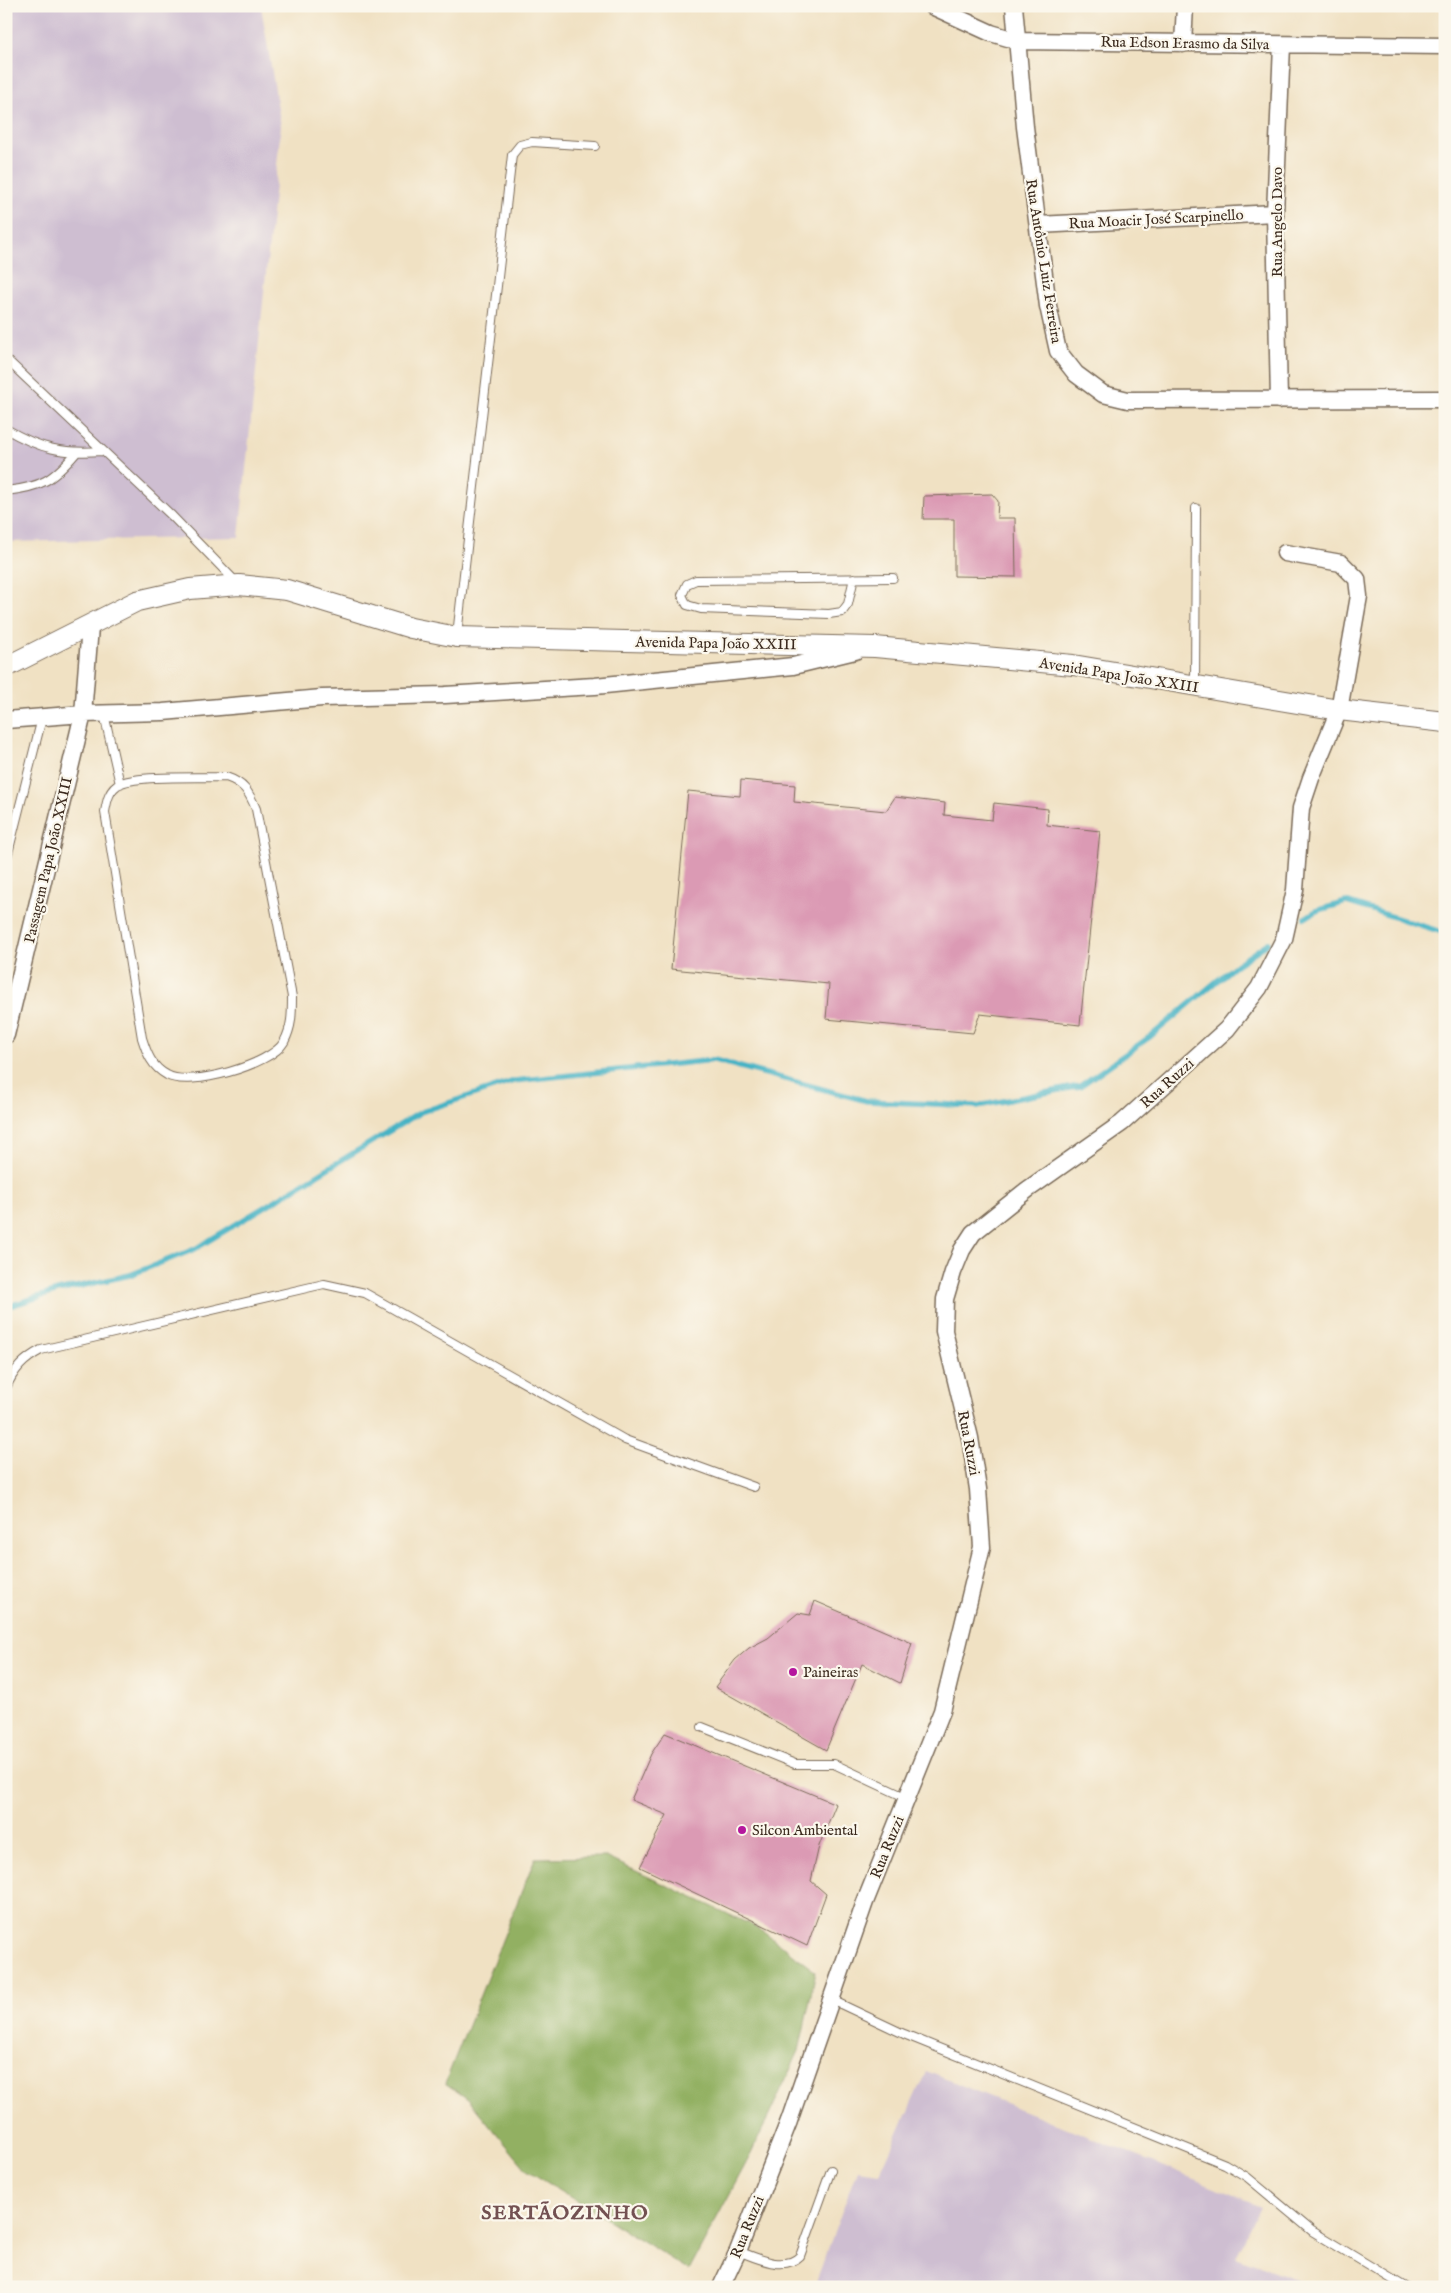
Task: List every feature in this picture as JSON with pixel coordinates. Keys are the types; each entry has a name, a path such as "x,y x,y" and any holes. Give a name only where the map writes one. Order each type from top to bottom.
{"street":[{"name":"Rua Edson Erasmo da Silva","path":"932,6 992,33 1018,42 1445,46"},
{"name":"Rua Antônio Luiz Ferreira","path":"1014,6 1025,127 1048,306 1058,351 1076,374 1103,394 1128,400 1445,399"},
{"path":"1183,44 1185,6"},
{"name":"Rua Angelo Davo","path":"1279,400 1275,213 1282,44"},
{"name":"Rua Moacir José Scarpinello","path":"1038,225 1275,213"},
{"name":"Rua Ruzzi","path":"720,2287 738,2252 832,2000 865,1902 942,1710 982,1547 978,1489 970,1438 944,1331 945,1299 962,1250 973,1232 1027,1190 1122,1123 1227,1030 1259,988 1284,939 1295,890 1301,808 1311,778 1339,710 1359,596 1357,580 1342,563 1284,553"},
{"name":"Avenida Papa João XXIII","path":"6,667 90,627 137,601 190,589 239,585 287,590 411,628 457,637 875,646 1073,665 1339,710 1445,722"},
{"name":"Passagem Papa João XXIII","path":"6,1035 82,714 90,627"},
{"path":"6,720 82,714 163,712 322,698 445,695 595,686 793,666 875,646"}],"lane":[{"path":"457,637 512,155 520,145 532,142 595,146"},
{"path":"6,359 172,516 239,585"},
{"path":"6,429 29,442 50,450 76,453 102,451"},
{"path":"6,491 32,488 49,480 63,469 76,453"},
{"path":"1195,686 1196,508"},
{"path":"854,578 848,604 842,612 701,609 687,605 682,595 687,584 696,580 854,578 893,578"},
{"path":"104,714 120,784"},
{"path":"6,861 42,718"},
{"path":"226,777 240,781 249,793 256,809 292,997 292,1025 283,1044 266,1059 243,1069 184,1080 168,1076 155,1067 147,1054 142,1038 105,812 108,796 120,784 136,780 226,777"},
{"path":"6,1388 12,1374 26,1358 41,1350 324,1284 365,1292 624,1440 754,1487"},
{"path":"702,1727 795,1764 834,1764 907,1798"},
{"path":"832,2000 904,2034 1225,2164 1247,2177 1312,2231 1405,2287"},
{"path":"738,2252 784,2264 794,2263 800,2256 831,2170"}],"shaded area":[{"path":"6,6 261,6 281,126 239,537 6,542"},
{"path":"926,2071 1261,2206 1236,2257 1314,2287 814,2287 857,2170 880,2173"}],"green space":[{"path":"606,1857 758,1928 816,1972 799,2051 751,2154 689,2270 527,2170 468,2099 445,2083 535,1858"}],"building":[{"path":"992,494 998,501 997,518 1015,518 1016,577 954,576 954,519 923,519 924,496"},
{"path":"741,780 795,785 794,802 886,811 895,797 945,803 944,815 992,820 994,803 1048,809 1047,825 1100,831 1080,1025 980,1014 973,1033 826,1019 829,984 671,969 688,791 740,796"},
{"name":"Paineiras","path":"815,1601 912,1643 900,1683 862,1664 826,1750 715,1687 735,1660 749,1648 768,1638 798,1613 810,1615"},
{"name":"Silcon Ambiental","path":"665,1733 836,1804 819,1846 811,1881 826,1894 807,1946 640,1867 667,1815 631,1800 651,1754"}],"waterway":[{"path":"1305,918 1316,911 1346,902 1445,933"},
{"path":"6,1307 58,1291 130,1275 195,1249 421,1112 514,1081 714,1060 867,1101 978,1106 1080,1086 1151,1036 1236,965 1268,943"}],"place":[{"name":"Paineiras","path":"793,1672"},
{"name":"Silcon Ambiental","path":"742,1830"}],"district":[{"name":"SERTÃOZINHO","path":"565,2212"}]}
